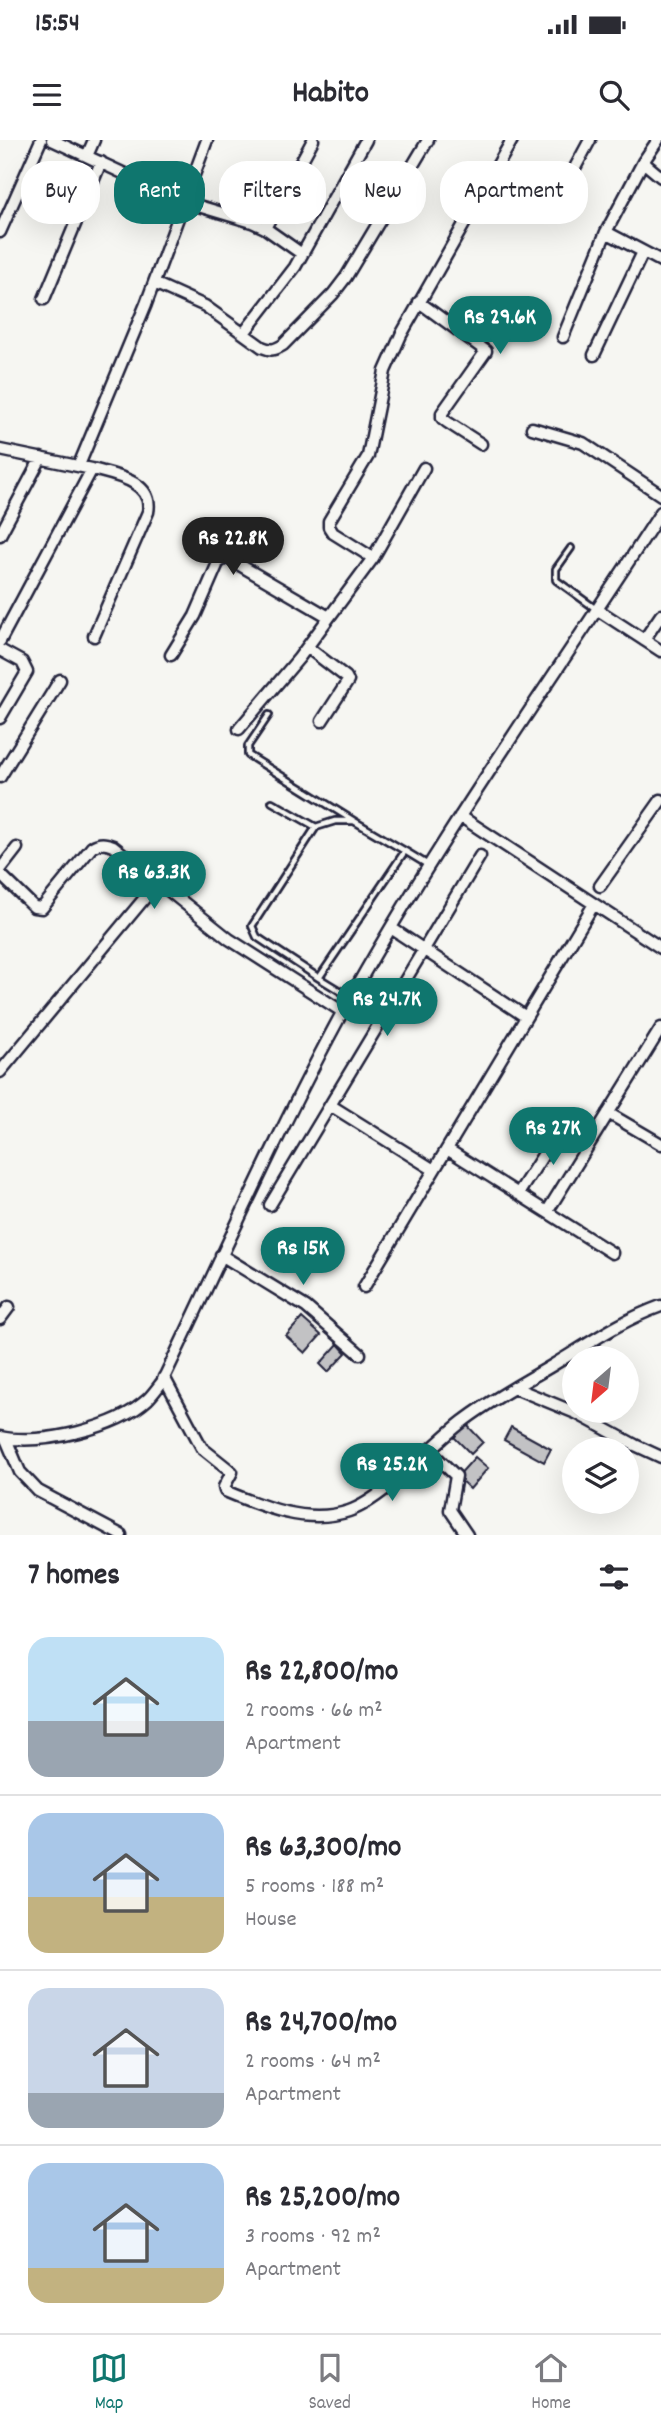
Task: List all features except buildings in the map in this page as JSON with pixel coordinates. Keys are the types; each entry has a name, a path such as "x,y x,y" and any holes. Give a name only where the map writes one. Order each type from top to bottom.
{"street":[{"path":"0,232 41,140"},
{"path":"52,140 114,168"},
{"path":"87,156 94,140"},
{"path":"200,161 207,140"},
{"path":"265,228 313,140"},
{"path":"244,333 295,267 366,140"},
{"path":"154,283 205,306 262,347 276,349 333,294 358,259 428,140"},
{"path":"373,558 333,533 329,527 330,521 368,456 385,371 419,302 512,140"},
{"path":"579,161 590,140"},
{"path":"563,337 606,232 657,140"},
{"path":"44,299 101,162"},
{"path":"643,162 661,177"},
{"path":"205,208 265,228 302,254"},
{"path":"79,465 177,224"},
{"path":"606,232 661,261"},
{"path":"594,355 643,251"},
{"path":"419,302 486,351 442,413 442,418 447,422 481,444"},
{"path":"532,428 583,443 661,495"},
{"path":"0,450 79,465 126,478 146,494 150,504 148,512 94,636"},
{"path":"0,535 41,458"},
{"path":"239,729 307,647 373,558 424,468"},
{"path":"0,641 92,469"},
{"path":"3,1438 35,1440 68,1435 105,1422 148,1399 164,1377 256,1181 342,1012 428,865 661,512"},
{"path":"171,655 195,616 218,563 226,557 329,617"},
{"path":"598,610 661,651"},
{"path":"644,640 661,615"},
{"path":"307,647 348,681 322,721"},
{"path":"0,650 22,662 27,667 27,672 0,718"},
{"path":"0,777 60,680"},
{"path":"600,886 661,800"},
{"path":"460,816 661,948"},
{"path":"18,848 0,872 34,907 42,908 92,847 105,843 113,846 229,939 342,1012"},
{"path":"270,1205 422,948 480,856"},
{"path":"0,1072 158,882"},
{"path":"364,1287 594,904"},
{"path":"391,928 526,1017"},
{"path":"547,1212 661,1028"},
{"path":"0,1054 12,1060"},
{"path":"330,1105 434,1170"},
{"path":"608,1113 661,1144"},
{"path":"518,1194 563,1124"},
{"path":"446,1149 612,1253"},
{"path":"221,1255 306,1307 360,1354"},
{"path":"164,1377 202,1448 232,1472 224,1487 225,1491 287,1513 315,1517 349,1511 360,1506 383,1490 471,1415 631,1318 661,1306"},
{"path":"0,1319 9,1307"},
{"path":"515,1388 576,1413 661,1457"},
{"path":"3,1438 20,1472 38,1491 121,1535"},
{"path":"429,1450 456,1476 450,1510 467,1535"}],"lane":[{"path":"570,548 555,569 556,580 598,610"},
{"path":"269,715 248,746 248,755 428,865"},
{"path":"272,802 316,827"},
{"path":"351,998 257,937 252,926 316,827 344,820 354,821"},
{"path":"319,978 405,851"}]}
